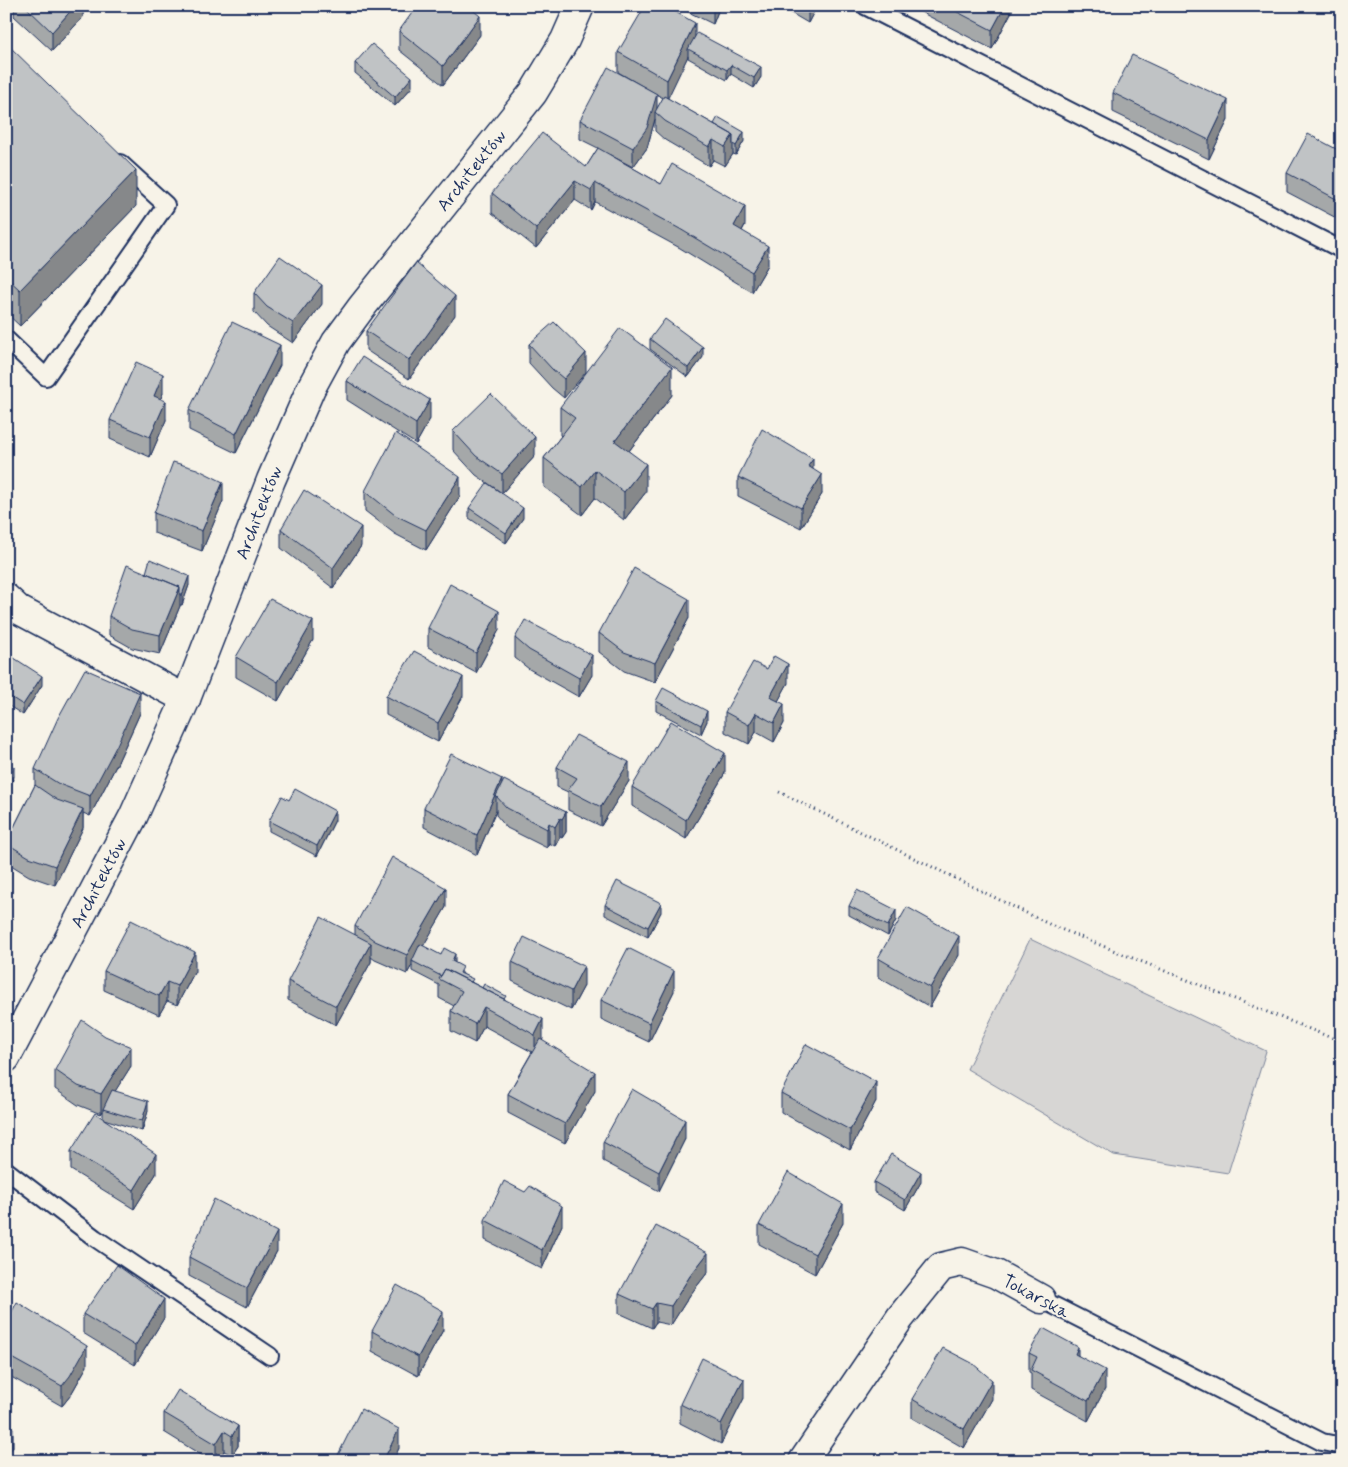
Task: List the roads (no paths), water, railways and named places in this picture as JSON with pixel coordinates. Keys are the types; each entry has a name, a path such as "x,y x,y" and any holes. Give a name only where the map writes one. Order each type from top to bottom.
{"street":[{"name":"Architektów","path":"6,1058 133,817 186,699 271,480 311,388 336,342 532,93 565,40 580,6"},
{"path":"6,598 19,610 186,699"},
{"name":"Tokarska","path":"803,1461 900,1318 941,1267 962,1262 996,1274 1041,1299"}],"lane":[{"path":"865,6 1342,250"},
{"path":"6,339 46,378 166,205 108,152"},
{"path":"6,1170 95,1238 270,1356"},
{"name":"Tokarska","path":"1041,1299 1322,1442 1342,1446"}]}
